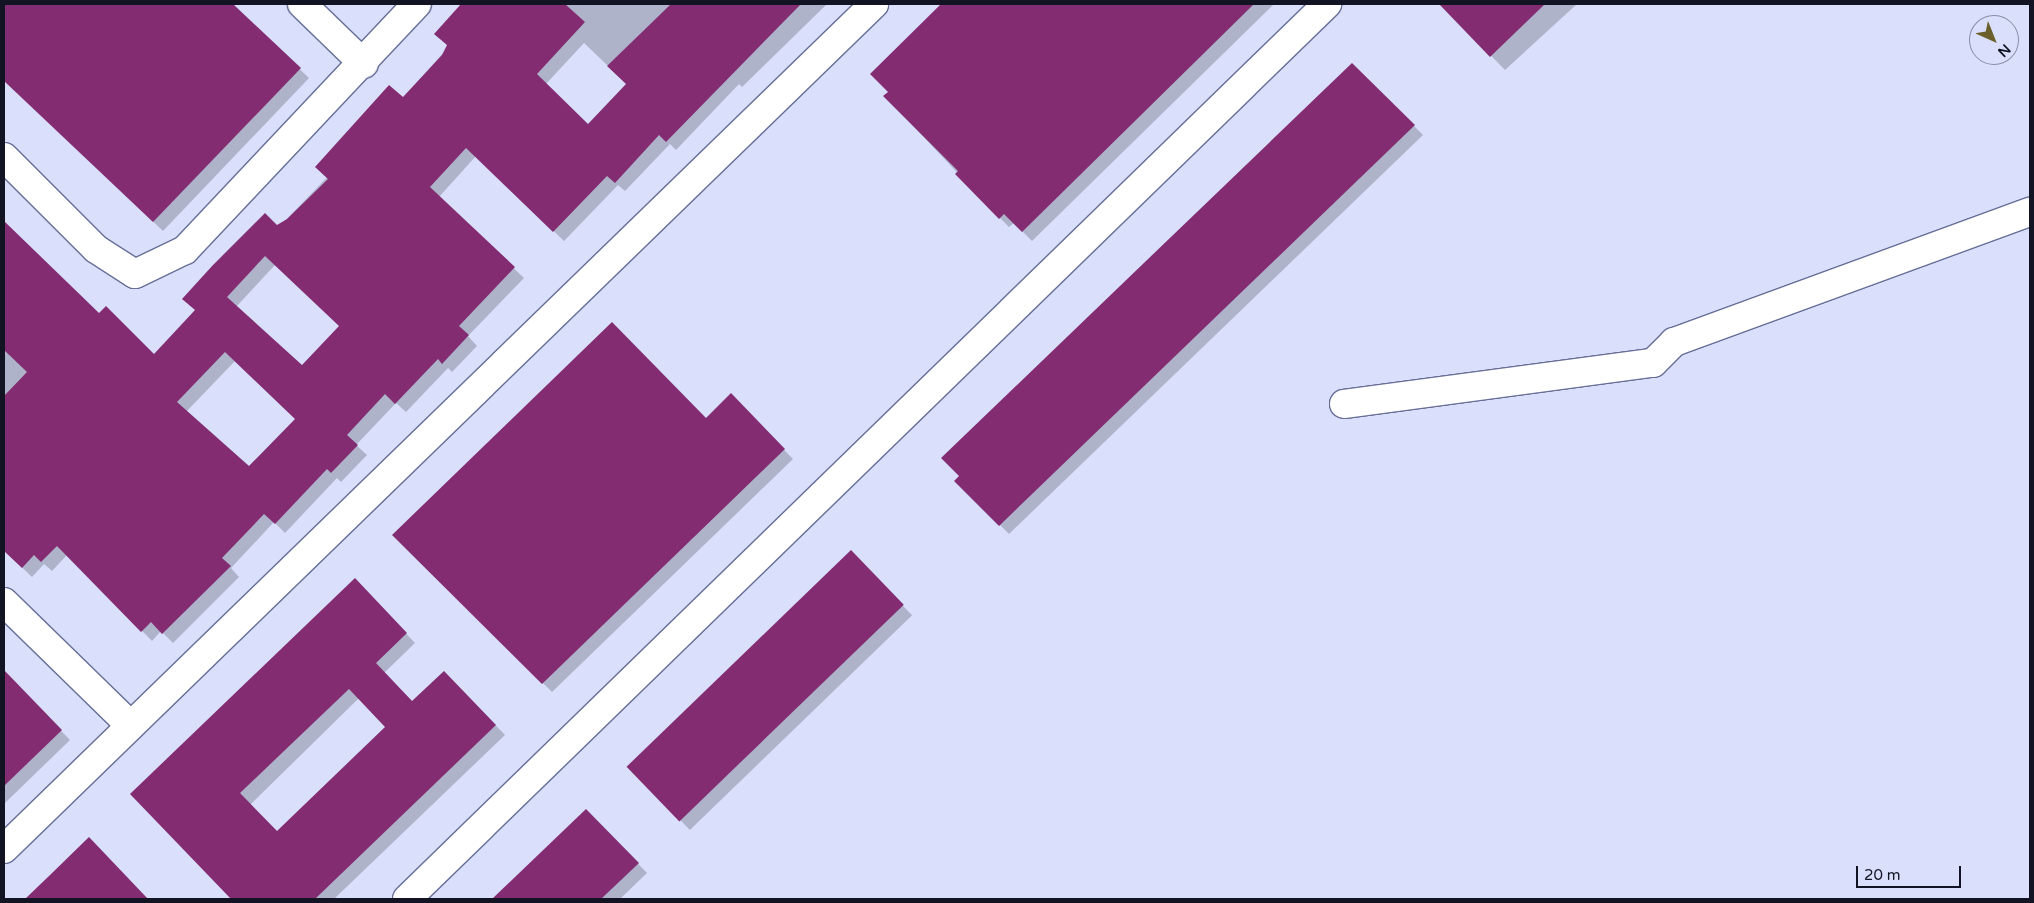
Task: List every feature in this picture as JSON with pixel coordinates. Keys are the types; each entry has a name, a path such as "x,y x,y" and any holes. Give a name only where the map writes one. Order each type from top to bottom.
{"street":[{"path":"302,4 364,64"},
{"path":"4,157 96,249 135,274 185,250 364,64 417,4"},
{"path":"4,848 874,4"},
{"path":"407,899 1318,7"},
{"path":"1344,404 1653,363 1674,342 2030,212"},
{"path":"4,602 131,726"}],"building":[{"path":"4,4 233,4 301,68 153,222 4,81"},
{"path":"461,4 565,4 585,22 537,74 588,124 626,84 607,66 671,4 801,4 666,142 659,135 615,183 607,176 553,232 466,148 430,187 515,267 459,326 469,335 442,364 438,359 395,404 385,394 347,435 358,445 331,473 327,469 275,524 264,514 222,558 231,566 162,634 151,622 141,632 57,546 41,562 34,555 22,568 4,551 4,396 27,372 4,350 4,221 99,313 106,306 154,354 195,310 182,299 213,265 265,213 277,225 287,219 328,179 315,167 389,85 403,97 442,55 447,45 434,34","holes":["265,256 339,326 302,365 227,297","225,352 295,419 249,466 177,402"]},
{"path":"941,4 1254,4 1022,232 1004,214 999,219 955,174 958,171 883,96 888,92 870,74"},
{"path":"1439,4 1545,4 1490,57"},
{"path":"1352,63 1415,125 999,526 954,481 959,476 941,458"},
{"path":"612,322 706,418 731,393 785,449 542,684 392,535"},
{"path":"851,550 904,605 679,821 627,767"},
{"path":"355,578 407,633 376,663 412,701 444,671 496,725 315,899 231,899 130,794","holes":["349,689 385,727 277,831 240,793"]},
{"path":"4,670 62,730 4,786"},
{"path":"586,809 639,863 601,899 492,899"},
{"path":"89,837 148,899 25,899 49,876"}]}
